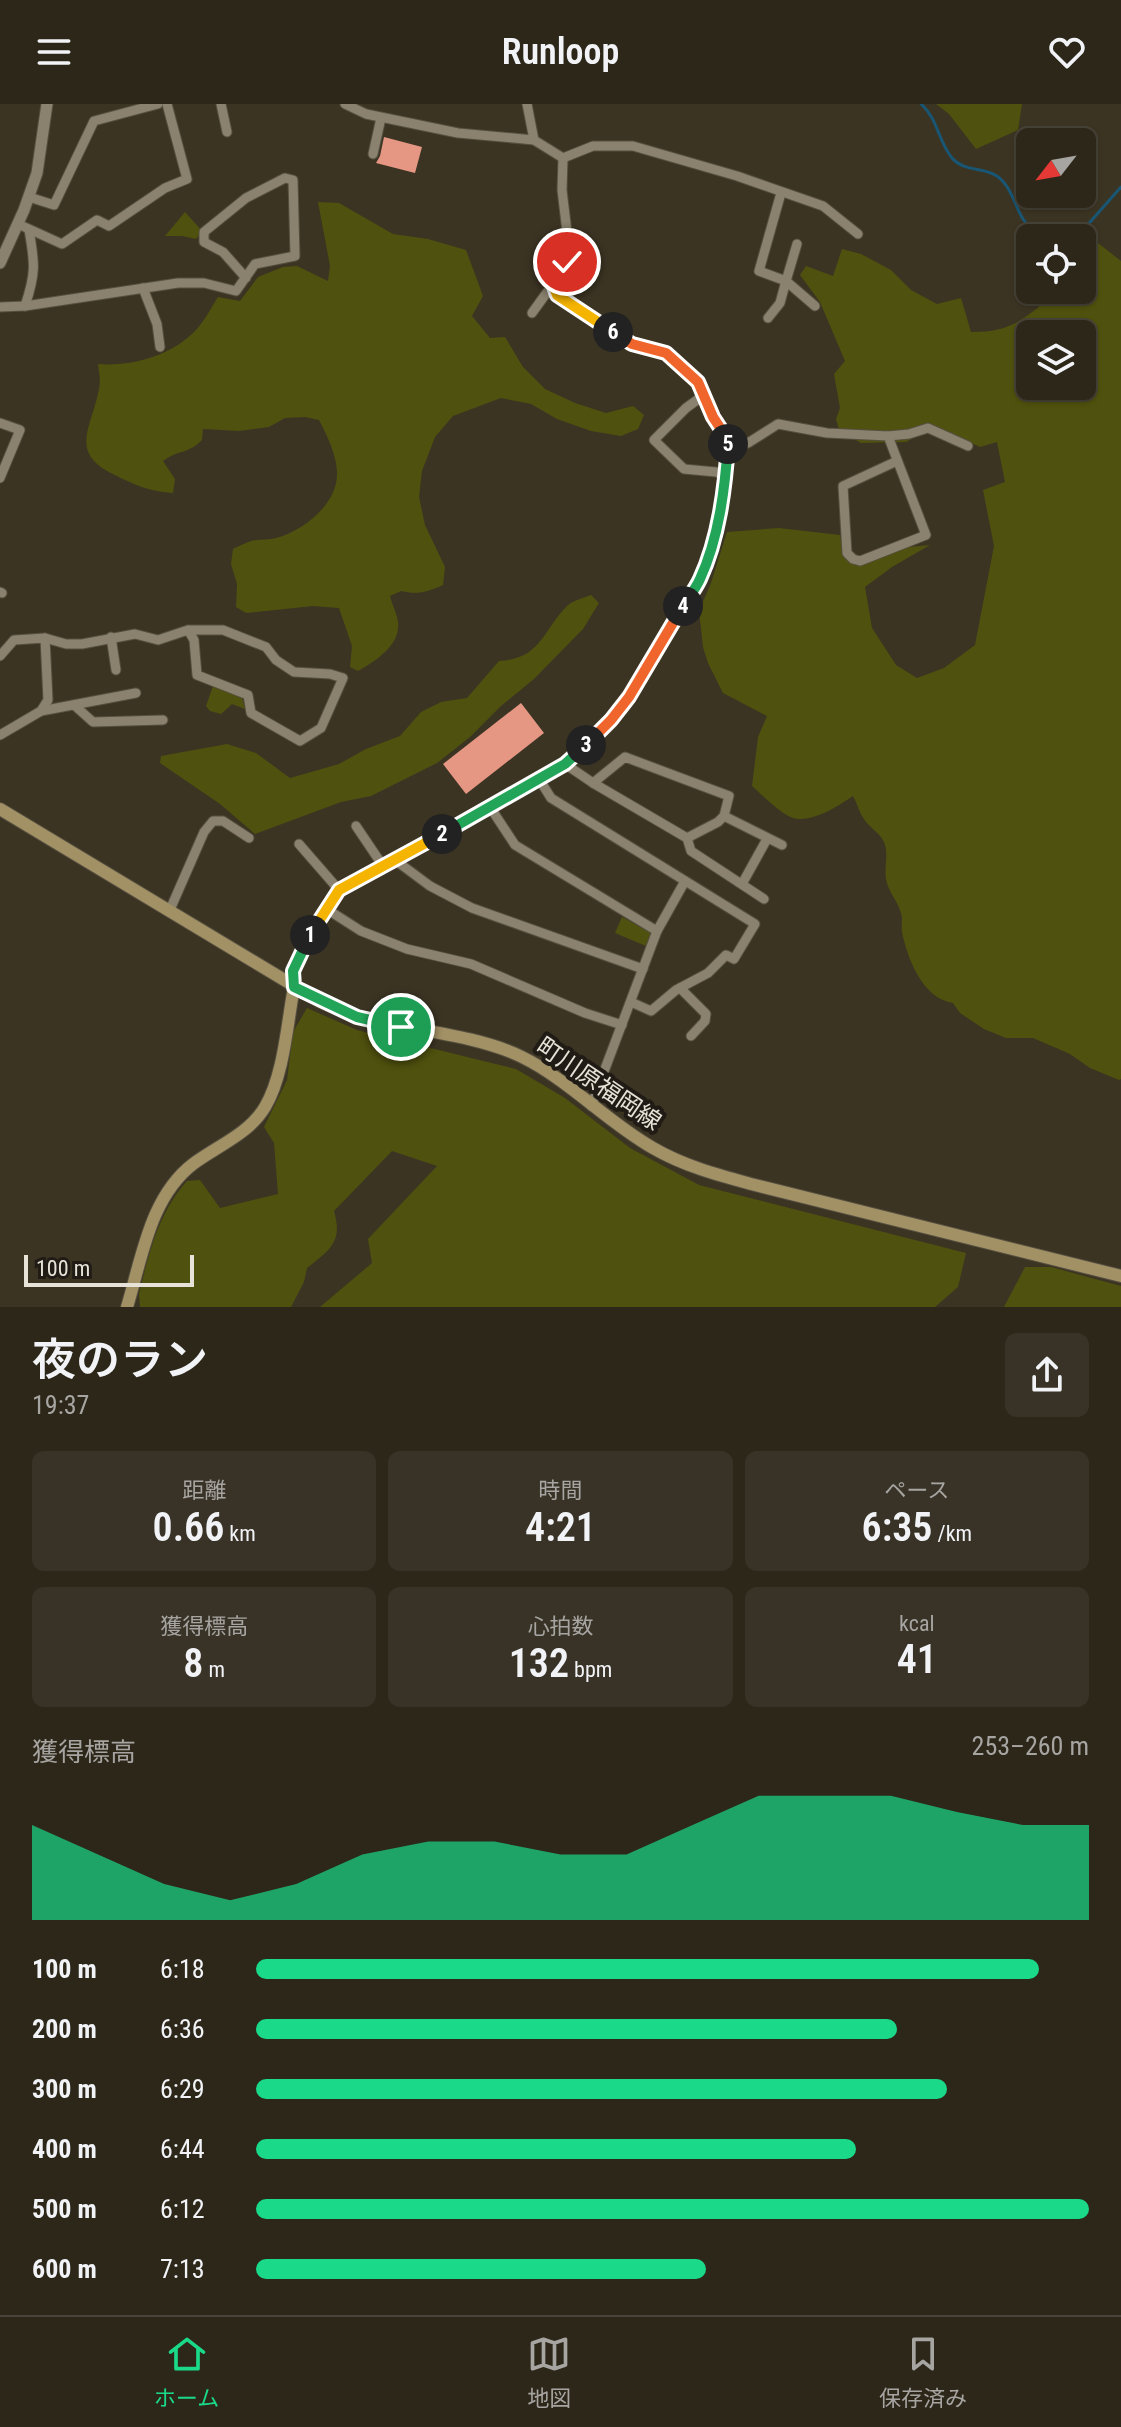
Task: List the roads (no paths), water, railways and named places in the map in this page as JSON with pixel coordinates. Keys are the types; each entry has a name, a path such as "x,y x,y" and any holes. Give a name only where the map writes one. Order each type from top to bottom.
{"main road":[{"name":"町川原福岡線","path":"0,809 294,987 357,1017 450,1036 521,1056 556,1077 591,1106 653,1148 704,1171 1121,1276"},
{"path":"127,1307 155,1213 171,1185 191,1165 251,1126 265,1108 282,1053 294,987"}],"street":[{"path":"0,263 24,227 47,104"},
{"path":"29,197 54,205 94,121 158,104"},
{"path":"24,227 62,244 97,220 109,226 165,188 187,179 167,104"},
{"path":"221,104 227,132"},
{"path":"345,104 381,118 458,133 534,140 563,158"},
{"path":"527,104 534,140"},
{"path":"373,154 381,118"},
{"path":"563,158 593,146 633,146 737,176 823,206 858,234"},
{"path":"532,313 567,262 563,158"},
{"path":"0,307 178,283 204,283 236,291 246,278 255,264 295,256 293,180 285,178 246,198 204,232 204,242 223,252 246,278"},
{"path":"781,193 759,271 786,281 815,306"},
{"path":"24,227 34,260 34,279 25,306"},
{"path":"768,318 780,303 797,244"},
{"path":"294,987 293,971 313,928 339,890 565,764 611,720 629,697 700,579 712,544 726,476 728,440 713,417 698,382 666,353 632,344 557,295 553,284"},
{"path":"143,288 157,324 160,347"},
{"path":"704,395 654,440 684,469 726,476"},
{"path":"0,423 20,430 0,478"},
{"path":"728,449 748,443 778,424 827,433 888,436 928,428 968,446"},
{"path":"888,436 926,535 860,561 853,559 847,553 843,486 897,461"},
{"path":"0,656 14,640 45,638 66,644 82,644 135,634 158,640 188,630 223,630 266,647 276,660 294,672 343,678 321,728 300,741 251,713 248,695 197,675 194,640 188,630"},
{"path":"111,637 116,670"},
{"path":"41,711 48,700 45,638"},
{"path":"0,735 41,711 136,693"},
{"path":"74,705 93,722 163,720"},
{"path":"593,783 625,757 729,796 724,816 687,838"},
{"path":"565,764 687,838 691,851 764,899"},
{"path":"539,779 551,798 755,924 734,959 726,955 708,973 680,988 651,1011 631,1002"},
{"path":"490,807 515,845 657,931"},
{"path":"724,816 782,845"},
{"path":"169,912 204,832 213,821 223,821 249,838"},
{"path":"356,826 383,866"},
{"path":"742,884 767,839"},
{"path":"299,844 339,890"},
{"path":"395,860 430,886 472,908 643,969"},
{"path":"591,1106 657,931 685,881"},
{"path":"325,908 361,931 407,949 471,964 585,1013 622,1025"},
{"path":"680,988 706,1014 705,1021 691,1036"}],"waterway":[{"path":"921,104 931,116 952,158 1002,180 1027,224"},
{"path":"1088,224 1121,187"}]}
